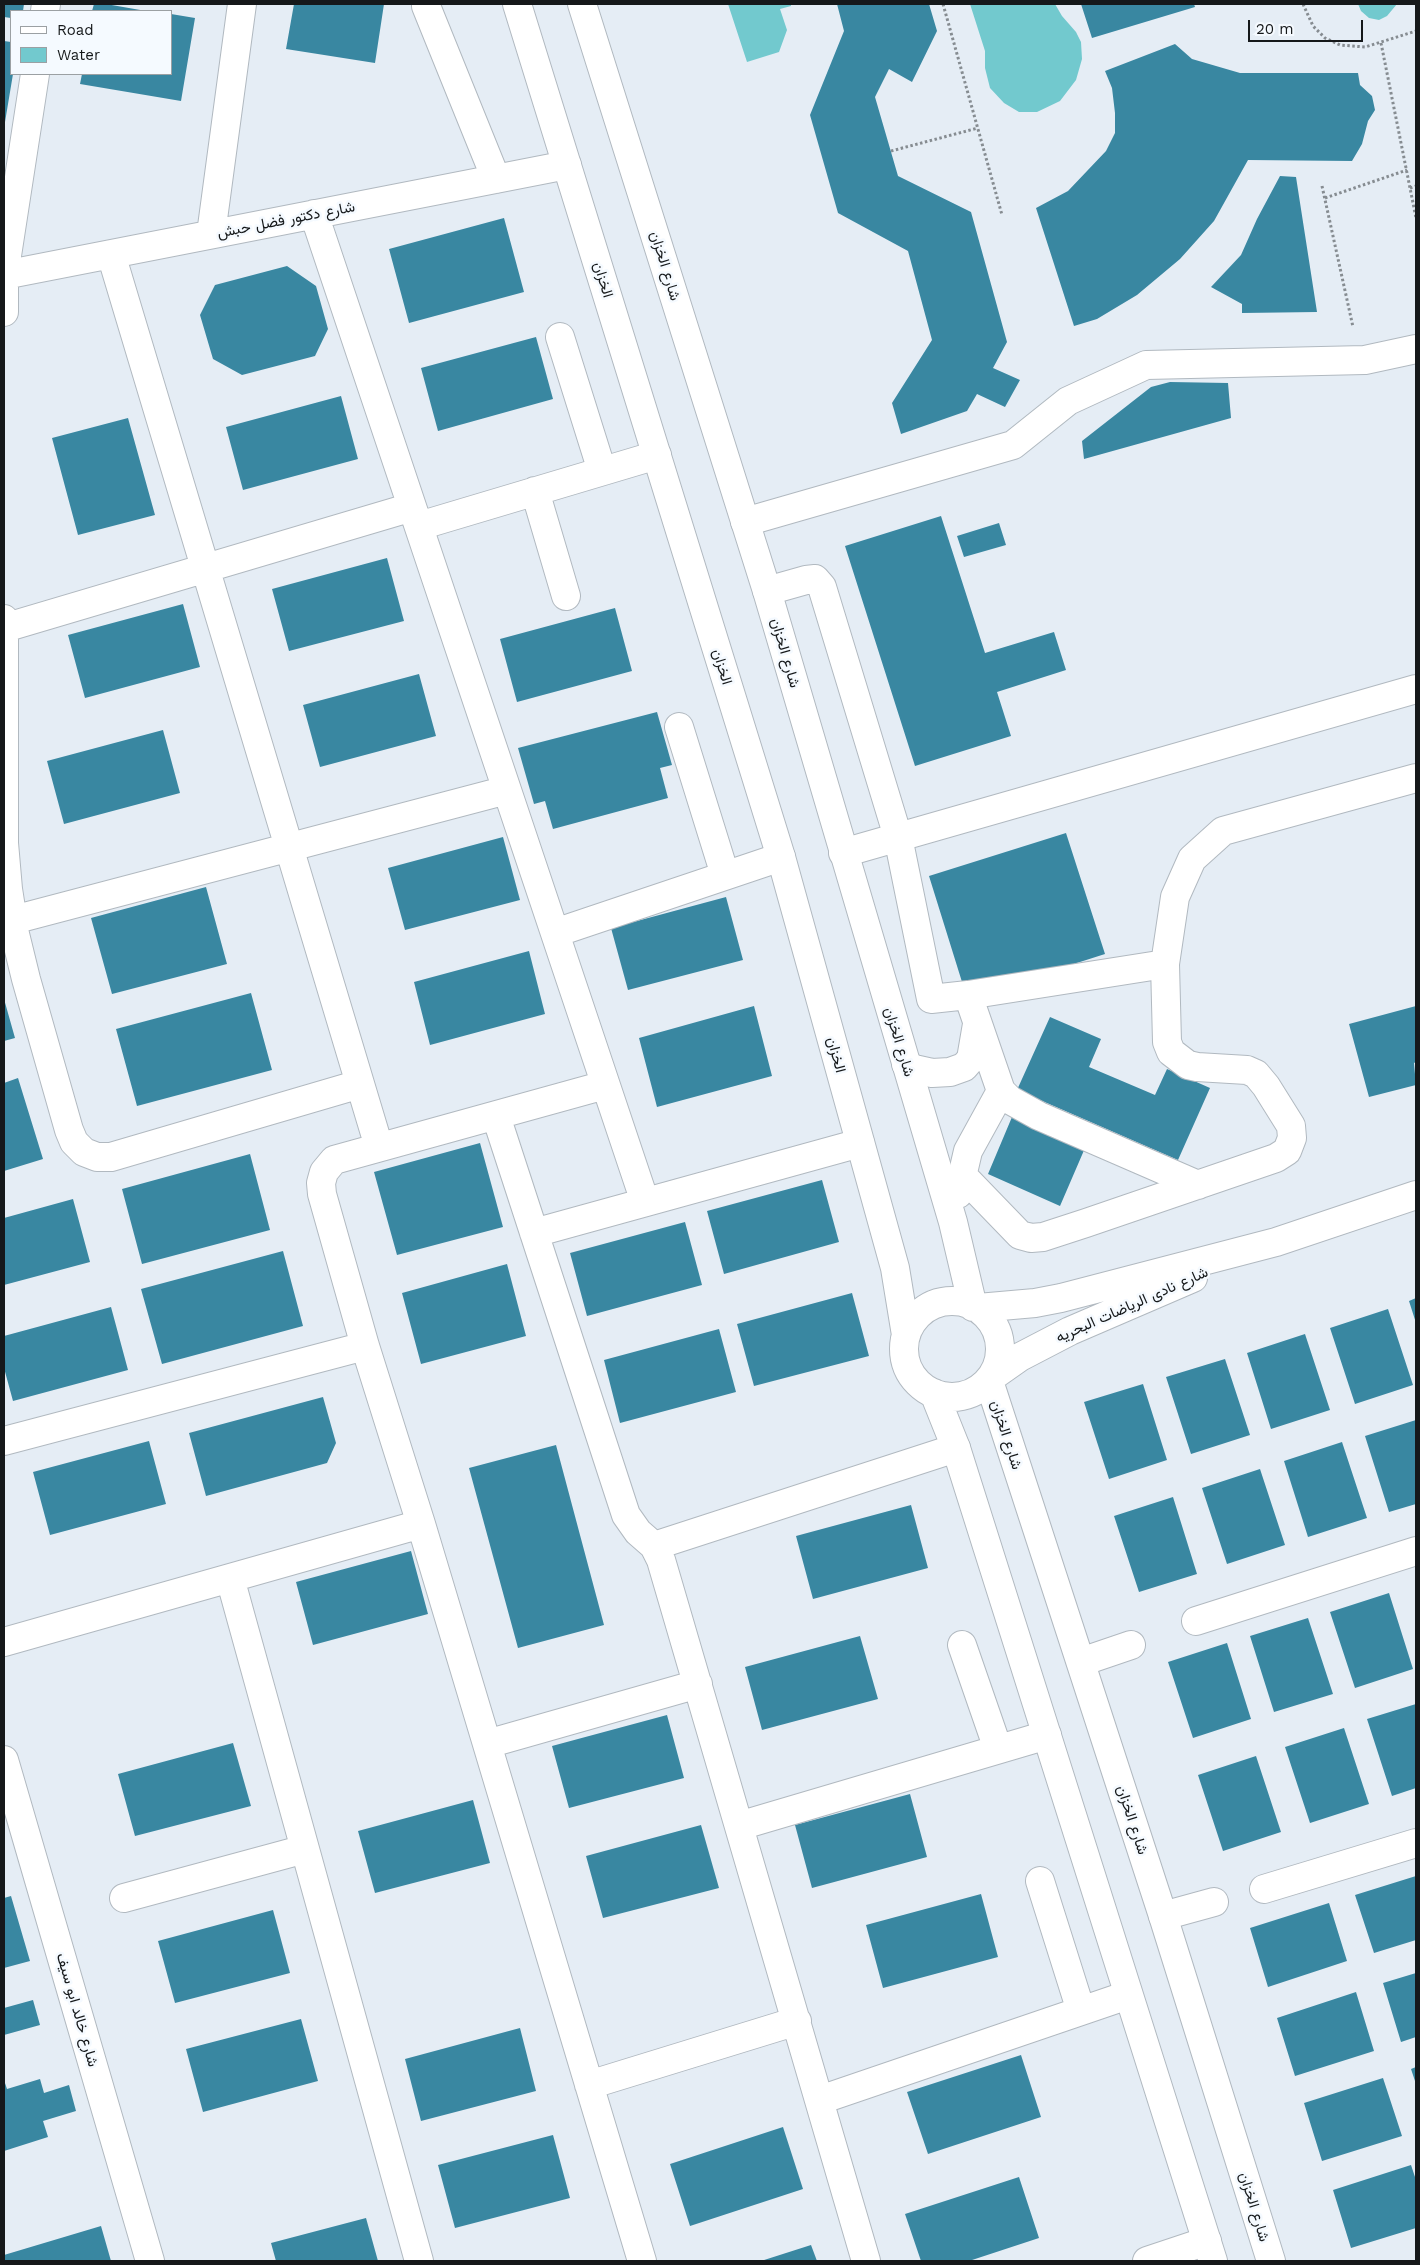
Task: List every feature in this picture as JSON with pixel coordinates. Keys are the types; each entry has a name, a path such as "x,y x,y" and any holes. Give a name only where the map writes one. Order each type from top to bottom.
{"street":[{"path":"211,234 242,4"},
{"name":"الخزان","path":"517,4 781,857 895,1268 906,1335"},
{"name":"شارع الخزان","path":"582,4 767,591 976,1307"},
{"path":"426,6 496,179"},
{"path":"4,312 4,275 35,75"},
{"name":"شارع دكتور فضل حبش","path":"4,275 568,165"},
{"path":"314,214 645,1202"},
{"path":"111,254 379,1147"},
{"path":"560,337 602,471"},
{"path":"745,522 1014,445 1068,401 1146,365 1365,360 1416,349"},
{"path":"4,628 206,569 416,517 535,491 657,455"},
{"path":"535,491 566,596"},
{"path":"767,591 815,579 822,586 898,837 931,999 968,995 1164,964"},
{"path":"4,619 4,844 8,889 26,979 68,1130 74,1142 84,1152 97,1158 111,1158 360,1084"},
{"path":"843,853 1416,689"},
{"path":"678,727 725,875"},
{"path":"962,1175 1020,1236 1031,1238 1067,1229 1198,1185 1276,1158 1287,1151 1292,1138 1291,1126 1256,1074 1247,1070 1188,1065 1171,1052 1167,1042 1166,1031 1164,964 1175,897 1192,859 1223,831 1416,778"},
{"path":"13,920 507,790"},
{"path":"554,933 781,857"},
{"path":"968,995 1001,1092 1021,1107 1198,1185"},
{"path":"906,1064 914,1069 932,1073 950,1072 964,1067 971,1059 977,1022"},
{"path":"605,1085 334,1160 324,1172 321,1183 322,1194 364,1346 421,1524 642,2261"},
{"path":"952,1222 968,1151 1001,1092"},
{"path":"496,1116 626,1515 638,1532 654,1546 661,1560 866,2261"},
{"path":"534,1233 860,1144"},
{"name":"شارع نادى الرياضات البحريه","path":"976,1307 1035,1303 1061,1298 1276,1242 1416,1195"},
{"name":"شارع نادى الرياضات البحريه","path":"991,1378 1020,1357 1070,1331 1276,1242"},
{"path":"944,1302 962,1302 976,1307 990,1319 998,1332 1000,1346 999,1362 991,1378 977,1390 964,1396 949,1397 934,1393 922,1386 912,1376 906,1363 904,1349 906,1335 915,1319 928,1308 944,1302"},
{"path":"4,1441 364,1346"},
{"name":"شارع الخزان","path":"991,1378 1271,2261"},
{"path":"934,1393 956,1448 1210,2251 1147,2261"},
{"path":"654,1546 956,1448"},
{"path":"4,1642 421,1524"},
{"path":"1196,1620 1416,1550"},
{"path":"230,1578 419,2261"},
{"path":"962,1645 998,1749"},
{"path":"1080,1662 1131,1645"},
{"path":"487,1744 698,1684"},
{"path":"740,1826 1047,1735"},
{"name":"شارع خالد ابو سيف","path":"4,1760 150,2261"},
{"path":"1264,1889 1416,1843"},
{"path":"124,1898 305,1850"},
{"path":"1040,1881 1081,2011"},
{"path":"1163,1916 1214,1902"},
{"path":"820,2100 1128,1995"},
{"path":"589,2085 797,2021"}],"path":[{"path":"943,4 1002,215"},
{"path":"1303,4 1313,26 1325,38 1340,45 1365,47 1416,31"},
{"path":"1381,43 1416,218"},
{"path":"891,151 978,128"},
{"path":"1325,198 1407,170"},
{"path":"1322,186 1354,329"},
{"path":"1410,188 1416,186"}],"water":[{"path":"728,4 791,4 791,6 780,9 787,30 779,52 747,62"},
{"path":"970,4 1055,4 1062,16 1076,32 1081,42 1082,59 1076,80 1060,101 1037,112 1019,112 1004,103 990,88 985,68 985,51"},
{"path":"1358,4 1397,4 1387,16 1379,20 1369,18 1361,11"}],"building":[{"path":"4,4 24,4 23,10 10,10 10,18 4,17"},
{"path":"94,4 106,4 140,10 92,10"},
{"path":"294,4 384,4 375,63 286,49"},
{"path":"837,4 929,4 937,31 912,82 889,69 875,97 898,176 971,212 1007,342 993,368 1020,380 1005,407 977,394 967,411 901,434 892,403 932,340 908,251 838,213 810,115 844,31"},
{"path":"1081,4 1194,4 1195,7 1092,38"},
{"path":"172,14 195,18 181,101 80,84 82,75 172,75"},
{"path":"4,41 10,42 10,75 13,75 5,122"},
{"path":"1175,44 1192,59 1240,73 1358,73 1360,85 1372,96 1375,110 1368,121 1362,144 1352,161 1248,160 1214,221 1180,259 1137,295 1097,319 1074,326 1036,208 1068,191 1106,151 1115,133 1115,113 1112,88 1105,71"},
{"path":"1280,176 1296,177 1317,312 1242,313 1242,304 1211,287 1241,255 1257,219"},
{"path":"504,218 524,292 409,323 389,249"},
{"path":"287,266 316,286 328,329 315,356 242,375 213,359 200,315 215,285"},
{"path":"536,337 553,399 438,431 421,368"},
{"path":"1170,382 1228,383 1231,418 1084,459 1082,441 1151,387"},
{"path":"341,396 358,459 243,490 226,427"},
{"path":"128,418 155,515 78,535 52,438"},
{"path":"941,516 985,653 1054,632 1066,670 997,692 1011,736 915,766 845,546"},
{"path":"999,523 1006,545 964,557 957,536"},
{"path":"387,558 404,621 289,651 272,589"},
{"path":"183,604 200,667 85,698 68,635"},
{"path":"615,608 632,671 517,702 500,639"},
{"path":"419,674 436,736 320,767 303,705"},
{"path":"657,712 672,765 660,768 668,798 553,829 545,801 534,804 518,748"},
{"path":"163,730 180,793 64,824 47,761"},
{"path":"1066,833 1105,954 967,998 929,876"},
{"path":"503,837 520,900 405,930 388,868"},
{"path":"206,887 227,964 112,994 91,918"},
{"path":"726,897 743,960 628,990 611,928"},
{"path":"529,951 545,1014 430,1045 414,982"},
{"path":"251,993 272,1070 137,1106 116,1029"},
{"path":"4,999 15,1038 4,1041"},
{"path":"754,1006 772,1076 657,1107 639,1038"},
{"path":"1416,1006 1416,1062 1414,1063 1416,1085 1369,1097 1349,1024"},
{"path":"1050,1017 1101,1039 1089,1067 1155,1095 1167,1069 1210,1088 1178,1160 1017,1090"},
{"path":"18,1078 43,1159 4,1171 4,1083"},
{"path":"1012,1117 1085,1148 1060,1206 988,1174"},
{"path":"480,1143 503,1227 397,1255 374,1172"},
{"path":"250,1154 270,1230 142,1264 122,1189"},
{"path":"822,1180 839,1242 724,1274 707,1211"},
{"path":"73,1199 90,1262 4,1285 4,1218"},
{"path":"685,1222 702,1285 587,1316 570,1253"},
{"path":"283,1251 303,1326 162,1364 141,1289"},
{"path":"507,1264 526,1336 421,1364 402,1293"},
{"path":"852,1293 869,1356 754,1386 737,1324"},
{"path":"1416,1298 1416,1323 1409,1301"},
{"path":"111,1307 128,1370 13,1401 4,1368 4,1336"},
{"path":"1388,1309 1413,1385 1355,1404 1330,1328"},
{"path":"719,1329 736,1392 620,1423 604,1360"},
{"path":"1305,1334 1330,1410 1271,1429 1247,1353"},
{"path":"1225,1359 1250,1435 1191,1454 1166,1377"},
{"path":"1143,1384 1167,1460 1109,1479 1084,1402"},
{"path":"323,1397 336,1443 327,1463 206,1496 189,1433"},
{"path":"1416,1420 1416,1504 1389,1512 1365,1436"},
{"path":"149,1441 166,1504 50,1535 33,1472"},
{"path":"1342,1442 1367,1518 1308,1537 1284,1461"},
{"path":"556,1445 604,1625 518,1648 469,1468"},
{"path":"1260,1469 1285,1545 1227,1564 1202,1488"},
{"path":"1173,1497 1197,1574 1139,1592 1114,1516"},
{"path":"911,1505 928,1568 813,1599 796,1536"},
{"path":"411,1551 428,1614 313,1645 296,1582"},
{"path":"1389,1593 1413,1669 1355,1688 1330,1612"},
{"path":"1308,1618 1333,1694 1274,1712 1250,1636"},
{"path":"860,1636 878,1699 762,1730 745,1667"},
{"path":"1227,1643 1251,1719 1193,1738 1168,1662"},
{"path":"1416,1704 1416,1788 1392,1796 1367,1719"},
{"path":"667,1715 684,1778 569,1808 552,1746"},
{"path":"1344,1728 1369,1804 1310,1823 1285,1747"},
{"path":"233,1743 251,1806 135,1836 118,1774"},
{"path":"1256,1756 1281,1832 1223,1851 1198,1775"},
{"path":"910,1794 927,1857 812,1888 795,1825"},
{"path":"473,1800 490,1863 375,1893 358,1831"},
{"path":"701,1825 719,1888 603,1918 586,1856"},
{"path":"1416,1876 1416,1940 1374,1953 1355,1895"},
{"path":"981,1894 998,1957 883,1988 866,1925"},
{"path":"11,1896 30,1961 4,1968 4,1898"},
{"path":"1329,1903 1347,1961 1268,1987 1250,1928"},
{"path":"273,1910 290,1973 175,2003 158,1941"},
{"path":"1416,1973 1416,2037 1401,2042 1383,1983"},
{"path":"1356,1992 1374,2051 1295,2076 1277,2018"},
{"path":"33,2000 40,2025 4,2035 4,2008"},
{"path":"301,2019 318,2081 203,2112 186,2049"},
{"path":"520,2028 536,2091 421,2121 405,2059"},
{"path":"1021,2055 1041,2117 928,2154 907,2092"},
{"path":"1416,2067 1416,2084 1411,2069"},
{"path":"1383,2078 1402,2136 1322,2161 1304,2103"},
{"path":"40,2079 44,2093 69,2085 76,2111 43,2121 48,2137 4,2151 4,2080 7,2089"},
{"path":"783,2127 803,2189 690,2226 670,2164"},
{"path":"553,2135 570,2198 455,2228 438,2165"},
{"path":"1411,2165 1416,2180 1416,2228 1351,2248 1333,2190"},
{"path":"1019,2177 1039,2238 969,2261 921,2261 905,2214"},
{"path":"366,2218 378,2261 276,2261 271,2243"},
{"path":"101,2226 111,2261 4,2261 4,2255"},
{"path":"811,2245 817,2261 761,2261"}]}
